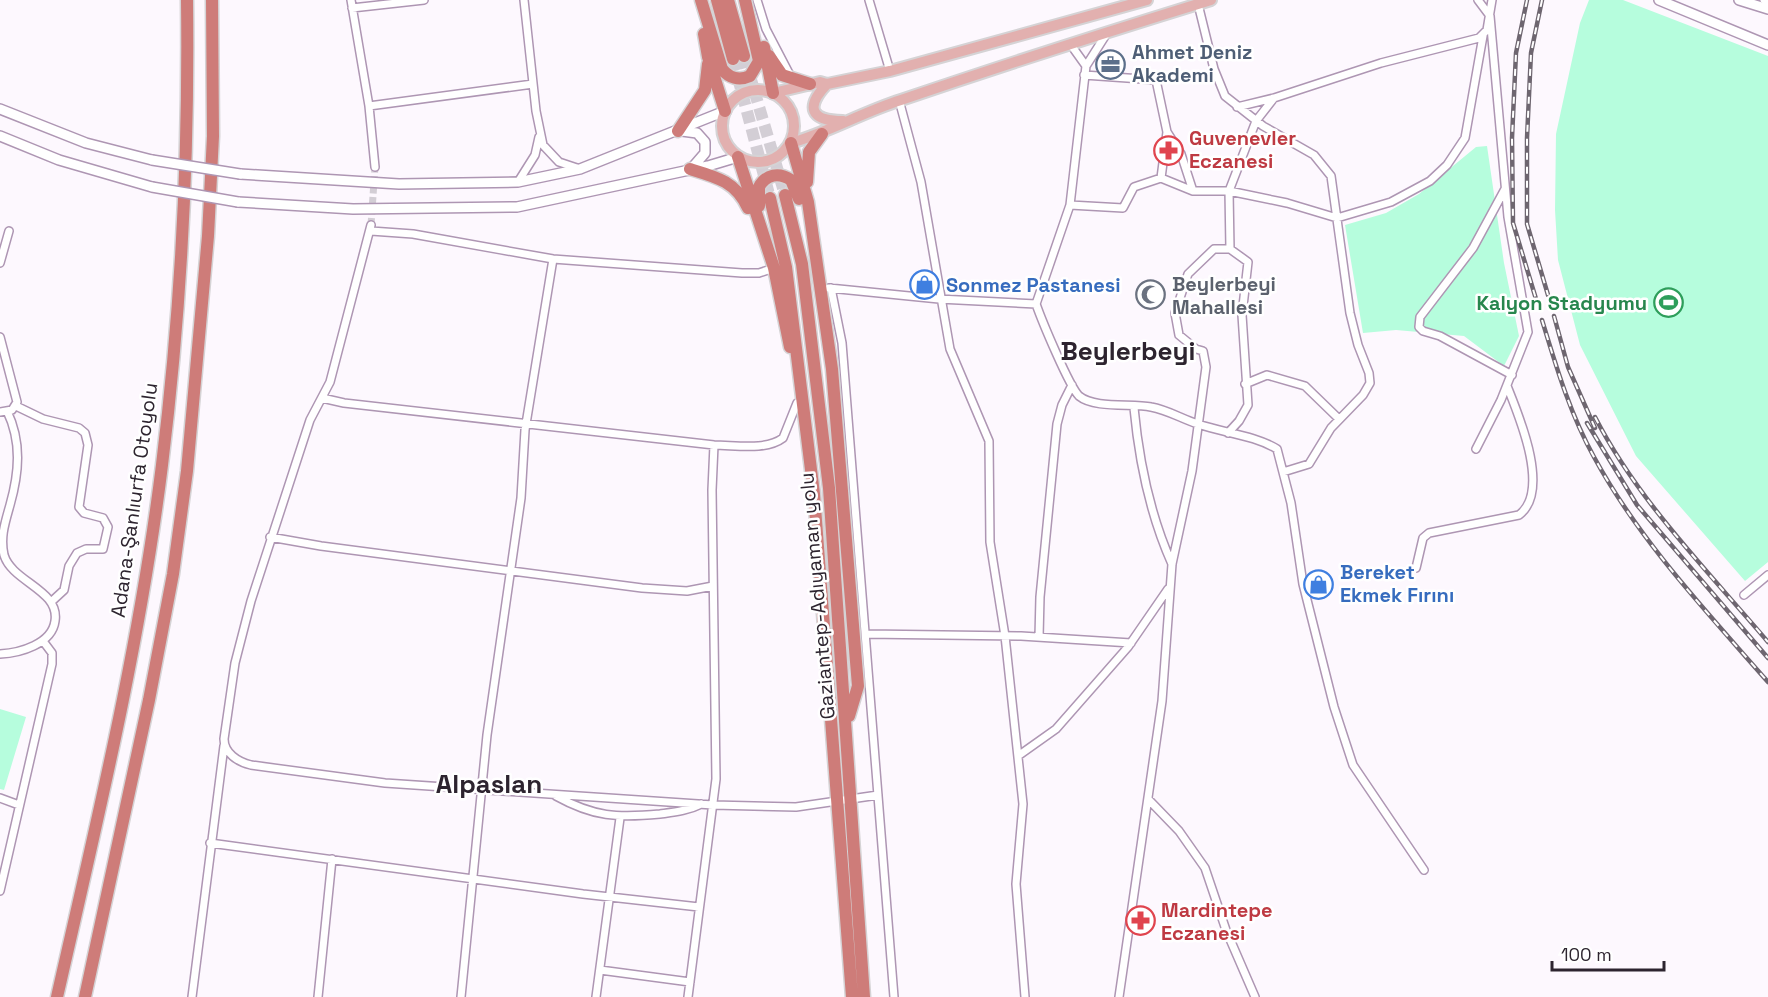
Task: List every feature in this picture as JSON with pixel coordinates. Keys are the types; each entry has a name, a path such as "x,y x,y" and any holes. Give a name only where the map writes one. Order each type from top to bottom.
{"highway":[{"name":"Adana-Şanlıurfa Otoyolu","path":"57,997 123,695 147,566 162,464 183,235 187,0"},
{"path":"85,997 149,700 173,574 187,471 208,236 213,136 212,0"},
{"path":"700,0 722,69 732,78 738,79 750,76 759,62 747,0"},
{"path":"700,0 708,57 725,111"},
{"path":"717,0 739,57 728,0"},
{"path":"747,0 776,69 794,80 810,84"},
{"path":"763,42 773,93"},
{"path":"678,131 705,90 708,57"},
{"path":"808,202 809,152 822,134"},
{"path":"791,143 808,202 817,264"},
{"path":"738,157 768,253"},
{"path":"690,169 721,179 742,195 774,268"},
{"path":"833,732 824,709 792,359 757,192 765,178 776,175 786,177 795,184 826,288 858,686 847,723"},
{"name":"Gaziantep-Adıyaman yolu","path":"785,195 802,264 829,488 847,723 864,997"},
{"name":"Gaziantep-Adıyaman yolu","path":"770,198 786,267 802,385 820,558 852,997"}],"main road":[{"path":"773,93 820,82 827,84 890,71 1147,0"},
{"path":"791,143 822,134 844,121 899,100 1211,0"},
{"path":"827,84 816,96 814,111 826,121 844,121"},
{"path":"761,90 773,93 785,102 793,115 795,129 791,143 781,155 767,162 752,163 738,157 726,144 723,136 725,111 735,98 748,91 761,90"}],"street":[{"path":"375,167 369,106 352,4 424,0"},
{"path":"524,0 533,84 543,145 559,162 580,169"},
{"path":"757,0 781,61 794,80"},
{"path":"869,0 890,71"},
{"path":"1478,0 1490,16"},
{"path":"1476,449 1512,375 1526,342 1528,328 1514,256 1505,189 1490,16 1492,0"},
{"path":"1659,0 1768,45"},
{"path":"1739,0 1768,9"},
{"path":"1764,0 1768,2"},
{"path":"1198,4 1214,69 1225,96 1256,121 1314,155 1326,166 1331,176 1350,313 1358,345 1369,373 1370,383 1363,395 1339,419 1309,464 1283,472"},
{"path":"1070,205 1123,208 1134,187 1161,178 1193,191 1229,191 1336,218 1391,202 1416,190 1451,160 1465,138 1483,36 1490,16"},
{"path":"1107,33 1086,66 1070,205 1036,304 1072,385 1078,395 1090,403 1134,408 1148,406 1228,433 1264,441 1277,449 1291,503 1304,584 1334,707 1353,765 1424,870"},
{"path":"1237,107 1274,98 1381,63 1483,36"},
{"path":"1071,45 1086,66"},
{"path":"1084,75 1156,80 1167,132 1161,178"},
{"path":"369,106 533,84"},
{"path":"1230,249 1229,191 1256,121 1274,98"},
{"path":"899,100 921,182 939,299 950,348 989,441 990,542 1005,636 1023,804 1016,884 1025,997"},
{"path":"0,109 86,143 152,160 240,174 388,184 518,182 580,169 725,111"},
{"path":"518,182 535,155 540,131"},
{"path":"678,131 697,134 705,142 705,153 690,169"},
{"path":"1167,132 1181,154 1193,191"},
{"path":"0,136 59,160 152,187 237,202 365,209 517,207 738,157"},
{"path":"1505,189 1473,248 1420,317 1419,323 1423,331 1440,336 1512,375"},
{"path":"192,997 210,843 235,663 270,537 310,420 330,382 371,228 553,259 742,273 759,273 774,268"},
{"path":"0,263 9,231"},
{"path":"1119,997 1162,701 1172,564 1192,471 1206,367 1203,351 1196,349 1179,336 1175,313 1188,274 1214,249 1230,249 1248,262 1242,315 1248,405 1239,421 1228,433"},
{"path":"461,997 488,735 521,498 526,424 553,259"},
{"path":"894,997 842,343 826,288 939,299 1036,304"},
{"path":"0,337 15,389 16,406"},
{"path":"1245,384 1267,375 1305,386 1339,419"},
{"path":"1039,637 1040,597 1057,424 1062,405 1072,385"},
{"path":"1416,568 1423,538 1429,533 1519,515 1530,506 1533,492 1528,442 1507,386"},
{"path":"321,398 344,403 714,445 763,446 783,438 797,403"},
{"path":"0,654 18,651 43,641 55,624 56,613 51,602 9,566 4,553 2,532 14,492 18,451 17,436 3,412 16,406"},
{"path":"16,406 43,419 72,425 84,433 88,445 79,507 84,513 103,518 108,526 102,549 81,551 73,559 64,590 51,602"},
{"path":"1134,408 1137,442 1157,531 1172,564"},
{"path":"688,997 716,779 713,586 714,445"},
{"path":"270,537 321,546 512,569 642,588 687,591 713,586"},
{"path":"1744,595 1768,575"},
{"path":"1018,756 1056,729 1131,643 1170,587"},
{"path":"866,634 1039,637 1131,643"},
{"path":"0,891 52,664 52,653 43,641"},
{"path":"224,746 236,759 251,765 385,783 713,805 796,807 878,795"},
{"path":"554,794 578,808 620,818 688,810 701,803"},
{"path":"0,798 19,805"},
{"path":"1149,800 1179,831 1205,868 1255,997"},
{"path":"597,997 608,897 620,818"},
{"path":"210,843 608,897 699,907"},
{"path":"318,997 332,859"},
{"path":"600,969 690,982"}],"green space":[{"name":"Kalyon Stadyumu","path":"1589,0 1623,0 1768,56 1768,562 1745,581 1636,456 1580,345 1558,260 1555,210 1556,134 1580,23"},
{"path":"1487,146 1504,263 1519,336 1504,366 1464,336 1396,330 1363,333 1345,225 1386,213 1419,194 1476,147"},
{"path":"0,709 26,717 4,790 0,789"}],"tunnel":[{"path":"744,56 785,195"},
{"path":"733,59 770,198"},
{"path":"371,225 375,167"}],"railway":[{"path":"1527,0 1516,53 1512,138 1513,223 1536,299"},
{"path":"1542,0 1531,53 1527,138 1527,224 1548,295"},
{"path":"1554,316 1568,367 1595,428"},
{"path":"1542,320 1564,390 1585,441 1612,488 1652,546 1768,682"},
{"path":"1595,417 1612,448 1653,506 1768,642"},
{"path":"1587,423 1637,505 1768,658"}],"place":[{"name":"Ahmet Deniz Akademi","path":"1111,64"},
{"name":"Guvenevler Eczanesi","path":"1168,150"},
{"name":"Sonmez Pastanesi","path":"925,285"},
{"name":"Beylerbeyi Mahallesi","path":"1151,295"},
{"name":"Kalyon Stadyumu","path":"1668,303"},
{"name":"Bereket Ekmek Fırını","path":"1319,584"},
{"name":"Mardintepe Eczanesi","path":"1140,921"}],"district":[{"name":"Beylerbeyi","path":"1128,351"},
{"name":"Alpaslan","path":"489,784"}]}
